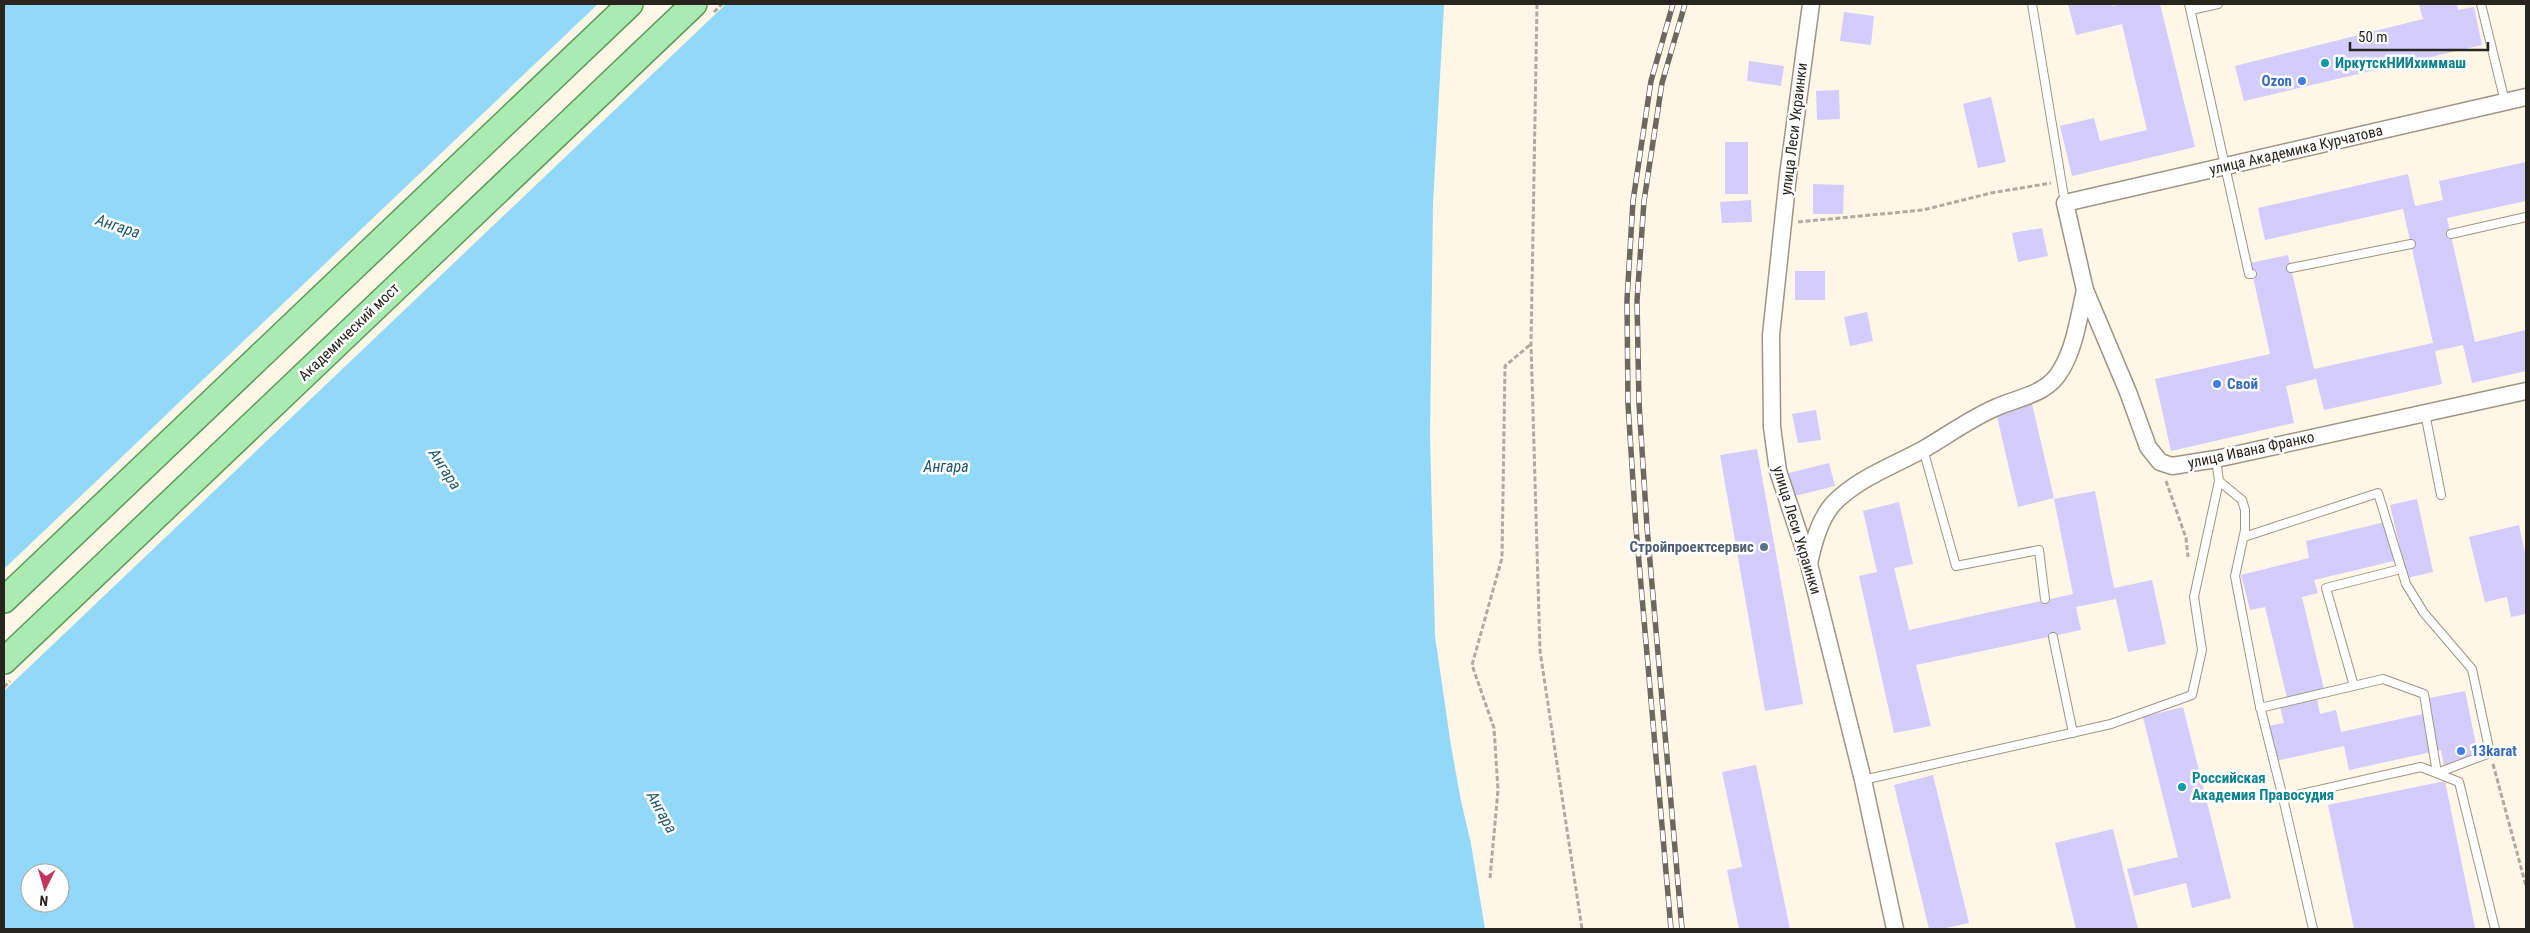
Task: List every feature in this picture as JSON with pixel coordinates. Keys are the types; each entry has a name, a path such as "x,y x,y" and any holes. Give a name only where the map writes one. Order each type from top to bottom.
{"main road":[{"path":"4,600 630,4"},
{"name":"Академический мост","path":"4,661 694,4"}],"street":[{"name":"улица Леси Украинки","path":"1811,4 1771,335 1772,427 1778,471 1809,564 1863,780 1895,929"},
{"name":"улица Академика Курчатова","path":"2065,203 2526,97"},
{"path":"2065,203 2085,290 2128,392 2146,441 2160,462"},
{"path":"1809,564 1821,524 1833,505 1876,472 1923,449 1970,420 1997,407 2040,391 2048,385 2061,371 2074,339 2085,290"},
{"name":"улица Ивана Франко","path":"2160,462 2172,466 2216,458 2526,391"}],"lane":[{"path":"2032,4 2065,203"},
{"path":"2218,4 2190,7 2250,274 2252,274"},
{"path":"2481,4 2505,102"},
{"path":"2451,234 2526,217"},
{"path":"2291,268 2411,244"},
{"path":"2425,413 2441,495"},
{"path":"1923,449 1956,566 2039,550 2045,599"},
{"path":"1863,780 2111,724 2192,695 2202,650 2194,597 2219,481 2216,458"},
{"path":"2219,481 2242,500 2245,510 2244,537 2235,576 2260,708 2313,929"},
{"path":"2244,537 2378,493 2406,584 2424,613 2472,669 2490,753 2437,773"},
{"path":"2354,686 2326,588 2401,569"},
{"path":"2053,637 2073,733"},
{"path":"2260,708 2383,679 2424,694 2437,773"},
{"path":"2283,798 2421,767 2459,782 2495,929"}],"path":[{"path":"1538,4 1531,344 1540,650 1582,929"},
{"path":"1783,224 1923,210 1990,193 2061,182"},
{"path":"1490,878 1498,790 1494,728 1472,665 1502,558 1505,366 1531,344"},
{"path":"2160,462 2186,538 2188,558"},
{"path":"2490,753 2526,886"}],"water":[{"name":"Ангара","path":"4,4 1444,4 1433,203 1430,435 1435,636 1451,746 1471,844 1485,929 4,929"}],"pier":[{"path":"598,4 726,4 4,691 4,569"}],"building":[{"path":"2068,4 2112,4 2113,6 2122,4 2160,4 2195,147 2072,176 2060,126 2094,118 2100,141 2147,130 2122,24 2076,35"},
{"name":"ИркутскНИИхиммаш","path":"2419,4 2457,4 2458,10 2474,7 2482,45 2244,101 2235,66 2423,19"},
{"path":"1844,12 1874,16 1871,45 1840,41"},
{"path":"1749,61 1784,66 1781,86 1747,81"},
{"path":"1839,90 1840,119 1817,120 1816,91"},
{"path":"1991,97 2006,162 1978,168 1963,104"},
{"path":"1725,142 1748,142 1748,194 1725,194"},
{"path":"2526,162 2526,201 2447,218 2475,342 2526,330 2526,371 2472,383 2463,345 2435,351 2442,384 2324,410 2316,379 2286,386 2294,423 2171,451 2155,379 2270,354 2250,263 2288,255 2314,369 2433,343 2403,209 2265,240 2258,208 2408,174 2415,206 2443,200 2439,181"},
{"path":"1813,184 1844,185 1843,214 1813,214"},
{"path":"1751,200 1752,222 1722,223 1720,202"},
{"path":"2042,228 2048,256 2018,262 2012,233"},
{"path":"1795,271 1825,271 1825,300 1795,300"},
{"path":"1867,312 1873,341 1850,346 1844,317"},
{"path":"2032,404 2054,498 2018,507 1996,412"},
{"path":"1816,410 1821,440 1798,443 1792,414"},
{"path":"1757,449 1803,704 1765,711 1720,455"},
{"path":"1829,463 1835,486 1795,496 1789,473"},
{"path":"2095,491 2114,588 2152,580 2166,644 2128,652 2116,599 2076,607 2081,630 1916,665 1931,726 1894,733 1859,576 1877,572 1863,511 1899,502 1913,564 1894,568 1909,630 2073,594 2054,499"},
{"path":"2417,499 2433,572 2407,578 2390,505"},
{"path":"2385,522 2394,561 2314,580 2318,593 2302,597 2324,689 2287,698 2265,607 2250,610 2241,575 2309,558 2306,541"},
{"path":"2519,525 2526,557 2526,614 2511,617 2507,597 2485,602 2469,537"},
{"path":"2465,691 2479,759 2444,766 2441,750 2349,770 2344,746 2276,761 2268,726 2284,723 2280,707 2317,699 2320,714 2336,710 2341,732 2432,712 2429,698"},
{"name":"Российская Академия Правосудия","path":"2183,707 2231,898 2192,908 2186,883 2134,896 2127,869 2178,857 2143,717"},
{"path":"1756,765 1790,929 1739,929 1727,870 1742,867 1722,772"},
{"path":"1933,775 1969,923 1941,929 1929,929 1894,785"},
{"path":"2445,781 2475,928 2354,929 2328,805"},
{"path":"2113,829 2138,929 2076,929 2055,843"}],"railway":[{"path":"1671,929 1636,528 1628,404 1627,300 1633,201 1651,81 1673,4"},
{"path":"1682,929 1647,527 1639,403 1637,301 1644,201 1662,83 1685,4"}],"place":[{"name":"ИркутскНИИхиммаш","path":"2325,63"},
{"name":"Ozon","path":"2302,81"},
{"name":"Свой","path":"2217,384"},
{"name":"Стройпроектсервис","path":"1764,547"},
{"name":"13karat","path":"2461,751"},
{"name":"Российская Академия Правосудия","path":"2182,787"}]}
